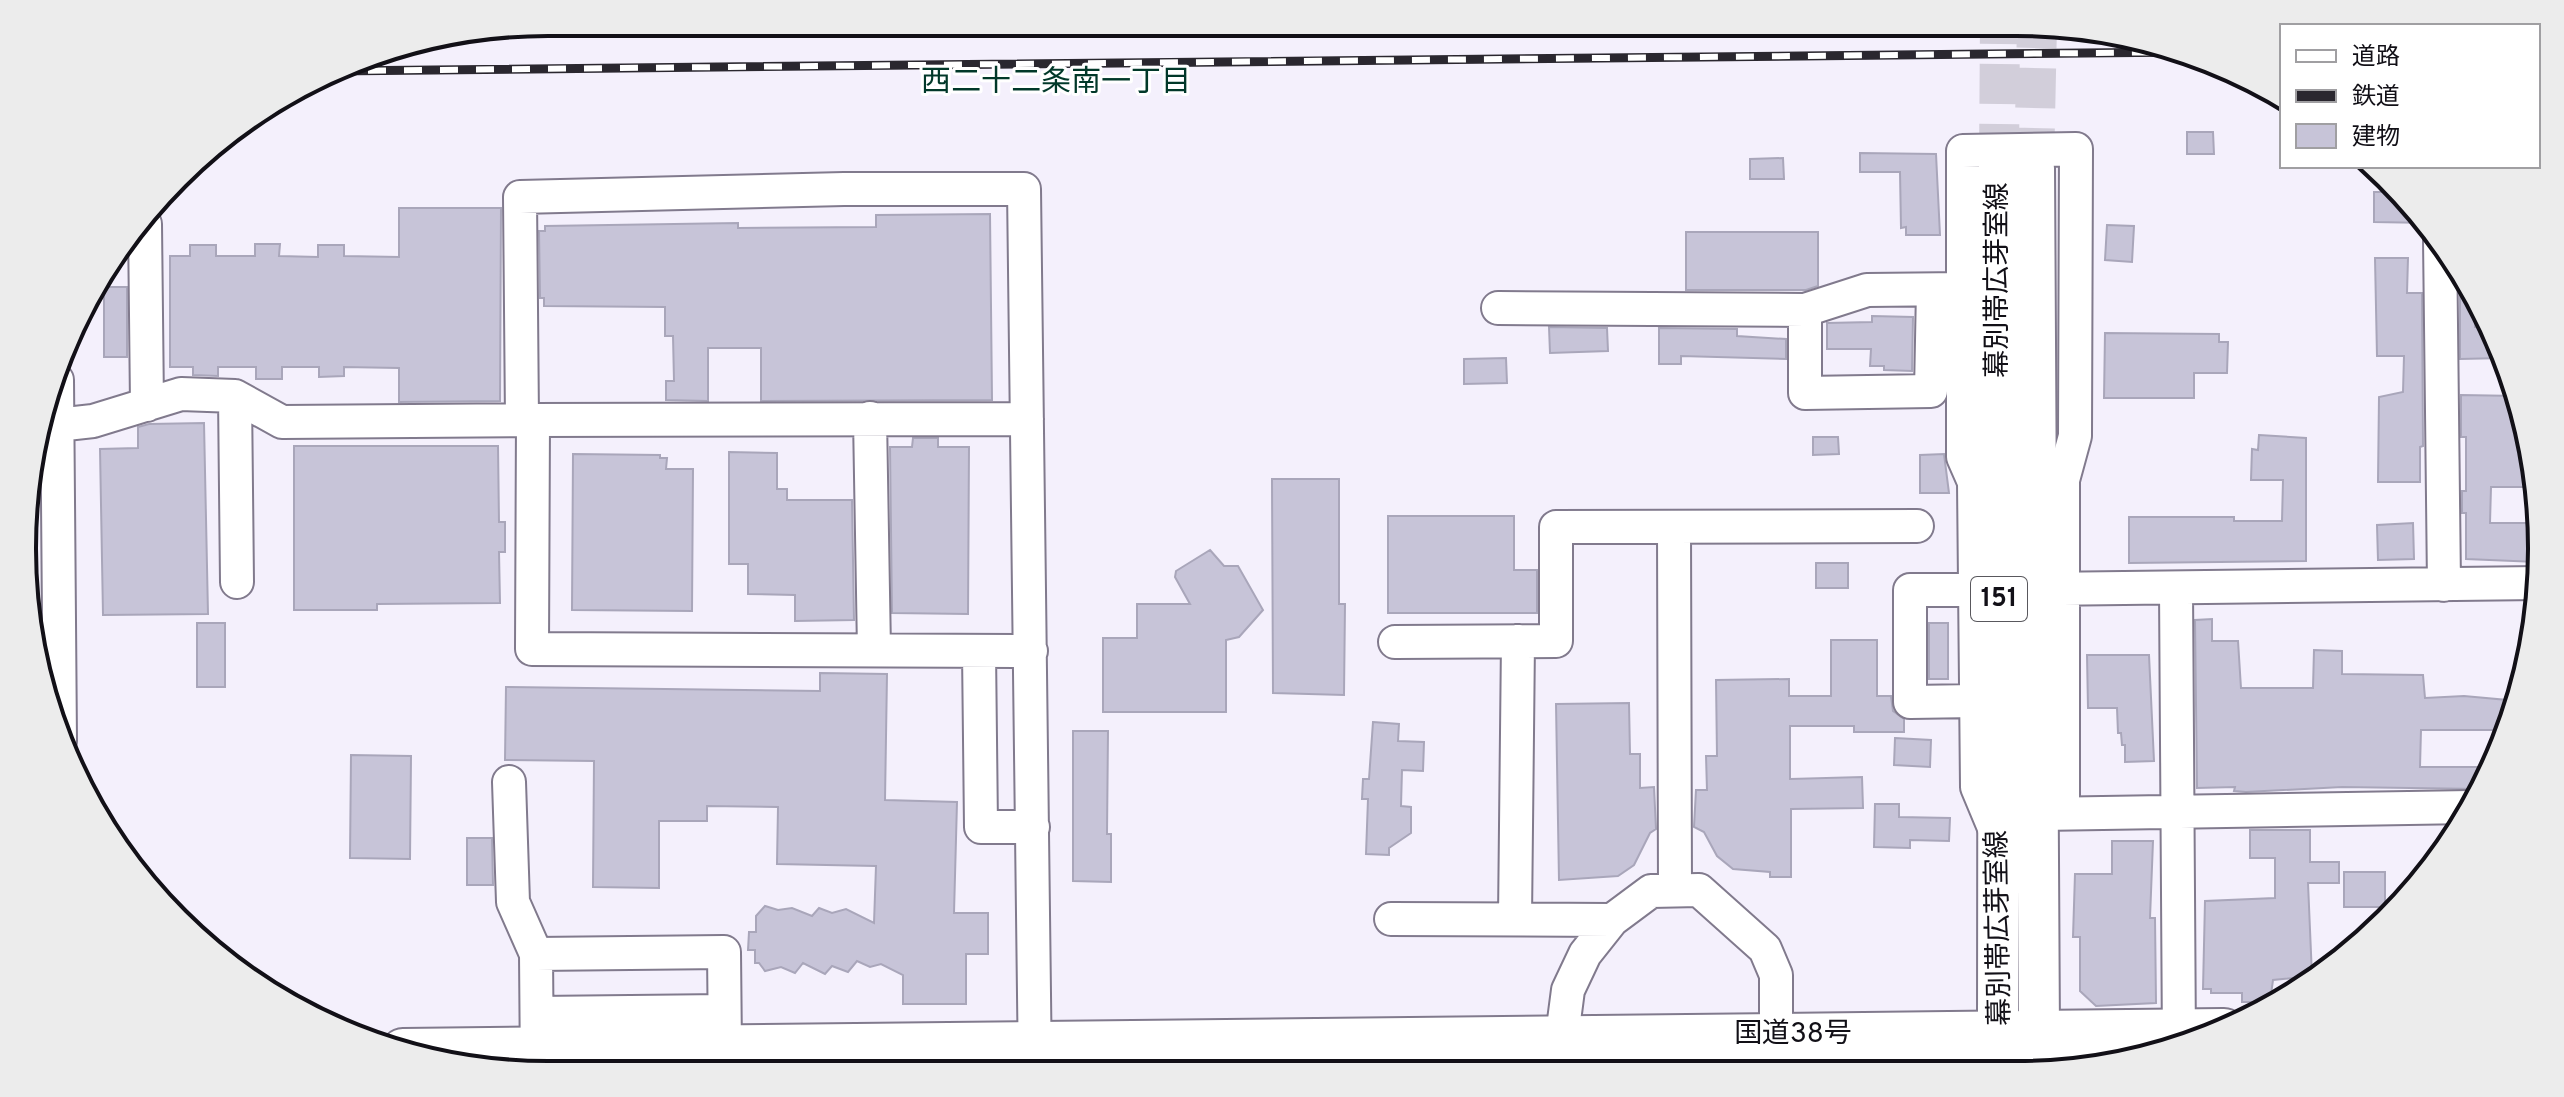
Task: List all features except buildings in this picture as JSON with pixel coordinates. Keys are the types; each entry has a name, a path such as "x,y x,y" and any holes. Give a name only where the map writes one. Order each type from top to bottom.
{"highway":[{"name":"国道38号","path":"441,1049 725,1030 1036,1060 1562,1036 1776,1035 2019,1051 2056,1059"},
{"name":"国道38号","path":"1857,1061 2163,1039"}],"main road":[{"name":"幕別帯広芽室線","path":"2016,166 2050,589 2049,814 2019,1051 1999,840 2016,166"}],"street":[{"path":"1805,310 1805,393 1931,391 1948,289 1963,151 2076,149 2075,436 2063,480 2050,589 2527,583"},
{"path":"1031,651 532,649 520,197 844,189 1024,189 1031,651 1036,1060"},
{"path":"145,233 147,405"},
{"path":"2440,262 2444,585"},
{"path":"1498,308 1805,310 1867,290 1948,289"},
{"path":"1948,289 1963,457 1974,482 1977,787 1999,840"},
{"path":"57,425 93,421 181,394 235,396 282,422 1027,419"},
{"path":"235,396 237,582"},
{"path":"56,405 60,702"},
{"path":"870,418 874,650"},
{"path":"1395,642 1556,641 1556,527 1917,526"},
{"path":"1674,527 1675,890"},
{"path":"2176,588 2179,1034"},
{"path":"1975,590 1910,590 1910,702 1976,701"},
{"path":"1515,919 1518,641"},
{"path":"979,651 981,827 1033,827"},
{"path":"509,782 513,902 536,954 537,1045"},
{"path":"2049,814 2458,807"},
{"path":"1562,1036 1568,990 1585,954 1612,920 1651,891 1675,890 1699,890 1765,949 1776,975 1776,1035"},
{"path":"1391,919 1612,920"},
{"path":"536,954 724,952 725,1030"}],"tunnel":[{"path":"1999,164 2000,36"},
{"path":"2034,168 2037,37"}],"railway":[{"path":"364,71 2145,52"}],"district":[{"name":"西二十二条南一丁目","path":"1056,83"}]}
